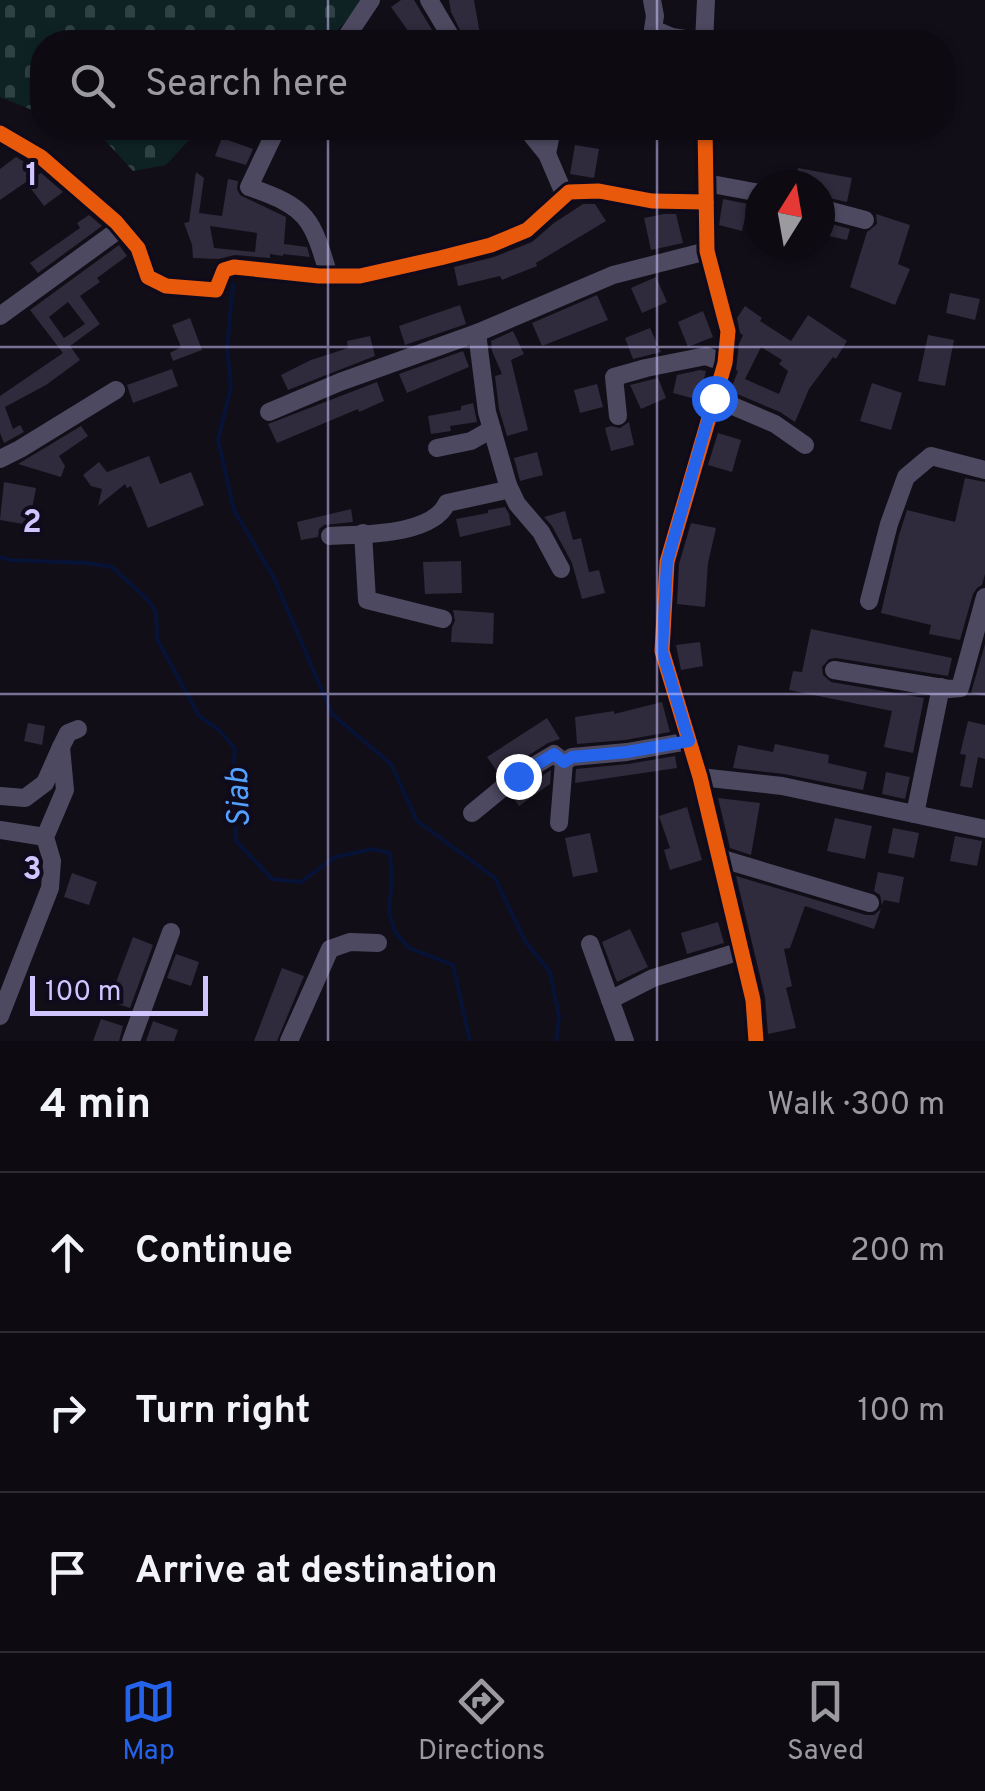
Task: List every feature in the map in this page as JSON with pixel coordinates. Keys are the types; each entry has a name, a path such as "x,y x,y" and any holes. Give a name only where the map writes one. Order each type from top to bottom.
{"street":[{"path":"353,30 371,0"},
{"path":"429,0 447,30"},
{"path":"652,0 655,30"},
{"path":"705,30 706,0"},
{"path":"0,134 41,158 121,228 138,248 148,277 166,286 216,290 224,270 234,268 360,276 491,245 527,230 569,192 599,191 652,201 706,192 745,192"},
{"path":"271,140 248,188 285,200 299,210 318,239 329,276"},
{"path":"536,140 547,154 564,196"},
{"path":"547,154 550,140"},
{"path":"705,140 707,251 728,331 725,362 667,562 662,651 700,777 753,1000 756,1041"},
{"path":"835,212 865,220"},
{"path":"0,316 121,228"},
{"path":"269,412 477,333 613,276 707,251"},
{"path":"477,333 487,412 508,485 561,569"},
{"path":"618,416 614,378 706,356 725,362"},
{"path":"1,454 116,390"},
{"path":"714,398 775,424 806,445"},
{"path":"436,448 471,442 492,429"},
{"path":"869,601 889,524 906,478 930,456 985,470"},
{"path":"330,536 394,532 442,514 447,504 502,491 508,485"},
{"path":"362,534 367,600 443,619"},
{"path":"834,670 960,688 985,596"},
{"path":"915,814 941,687"},
{"path":"0,796 26,798 45,783 68,733 78,729"},
{"path":"564,762 572,757 689,741"},
{"path":"0,1016 50,888 52,861 44,838 64,790 61,747"},
{"path":"472,813 518,776 554,754 564,762"},
{"path":"558,823 564,762"},
{"path":"700,777 782,786 985,829"},
{"path":"0,830 44,838"},
{"path":"719,858 870,904"},
{"path":"131,1041 171,932"},
{"path":"289,1041 330,949 350,942 378,943"},
{"path":"590,944 625,1041"},
{"path":"610,1000 654,978 741,951"}],"green space":[{"path":"0,0 361,0 338,30 30,30 30,109 0,97"},
{"path":"105,140 189,140 166,165 133,171"}],"building":[{"path":"401,0 414,0 432,30 407,30 391,7"},
{"path":"449,0 474,0 479,30 460,30"},
{"path":"221,140 253,149 246,165 215,156"},
{"path":"575,145 599,149 594,178 570,174"},
{"path":"16,157 63,192 44,206 26,182 0,200 0,169"},
{"path":"196,172 204,178 199,213 222,216 228,179 238,181 240,195 286,217 284,244 307,247 310,257 270,254 270,258 193,258 184,223 189,222","holes":["210,226 257,233 255,252 214,248"]},
{"path":"835,175 852,178 847,202 835,199"},
{"path":"723,199 745,203 742,231 719,225"},
{"path":"583,204 595,204 606,221 536,263 537,266 502,280 500,276 458,286 454,267 532,242"},
{"path":"676,214 683,243 651,250 644,218"},
{"path":"876,214 910,225 898,264 910,269 895,305 850,287 867,232 877,224"},
{"path":"89,215 102,226 38,273 30,263 80,228 77,223"},
{"path":"835,225 850,229 847,240 835,237"},
{"path":"119,245 127,256 80,296 100,324 70,346 80,360 46,385 5,407 13,429 20,425 24,432 4,443 0,433 0,396 63,353 30,310","holes":["68,302 85,324 64,338 49,317"]},
{"path":"656,277 667,302 642,313 631,288"},
{"path":"950,293 980,299 975,320 946,313"},
{"path":"597,295 608,320 542,346 532,323"},
{"path":"460,305 466,324 405,345 399,326"},
{"path":"745,306 791,341 808,315 847,341 809,389 795,422 730,391 738,371 743,335 737,318","holes":["761,347 782,360 779,364 788,371 779,394 745,379"]},
{"path":"703,311 713,337 688,347 678,322"},
{"path":"190,318 202,350 173,361 170,353 181,347 172,325"},
{"path":"650,328 661,352 633,359 625,338"},
{"path":"513,331 524,354 511,360 528,430 507,436 495,376 502,374 491,341"},
{"path":"928,335 954,340 945,386 918,381"},
{"path":"370,336 375,356 288,390 281,375 348,348 347,341"},
{"path":"463,351 469,367 407,393 399,374"},
{"path":"172,369 178,386 133,403 127,385"},
{"path":"706,371 699,400 673,393 677,375"},
{"path":"658,378 666,398 641,409 630,385"},
{"path":"377,382 384,401 277,443 268,424"},
{"path":"872,383 902,393 891,430 860,421"},
{"path":"597,384 603,407 580,413 574,390"},
{"path":"473,403 477,422 431,434 428,416 461,410 461,406"},
{"path":"629,422 634,445 611,451 605,428 620,428"},
{"path":"81,426 88,436 59,456 65,466 61,477 18,464"},
{"path":"718,433 741,440 732,472 708,465"},
{"path":"537,452 543,475 520,481 514,458"},
{"path":"149,456 160,484 191,472 204,505 148,528 131,486 127,488 125,484 98,506 102,489 91,486 83,475 99,462 107,472"},
{"path":"965,478 985,482 985,574 982,585 973,594 960,640 929,634 931,625 881,613 907,510 955,522"},
{"path":"4,482 36,488 29,525 0,520"},
{"path":"505,507 511,525 460,537 456,519"},
{"path":"351,509 353,522 324,525 318,537 301,540 297,522"},
{"path":"565,511 573,540 581,538 589,572 599,570 605,593 582,599 572,563 544,517"},
{"path":"691,523 716,528 708,563 705,607 677,604 679,564"},
{"path":"461,561 462,593 425,594 423,562"},
{"path":"453,610 494,613 493,644 451,642"},
{"path":"811,629 952,658 948,676 836,658 822,667 823,675 831,682 924,698 913,753 884,747 892,711 789,690 793,671 802,672"},
{"path":"700,642 703,666 681,670 676,645"},
{"path":"985,644 985,696 971,693"},
{"path":"662,702 670,732 577,744 575,717 614,714"},
{"path":"547,718 560,739 499,774 487,757"},
{"path":"968,721 985,725 985,759 978,757 972,788 960,786 966,755 960,754"},
{"path":"28,723 45,726 42,745 24,741"},
{"path":"775,744 829,755 828,763 867,772 863,790 733,768 738,745 773,752"},
{"path":"675,756 677,768 575,783 576,769"},
{"path":"551,770 550,784 519,806 512,796"},
{"path":"886,772 910,777 905,799 882,794"},
{"path":"718,798 760,803 751,855 730,848"},
{"path":"687,807 702,860 670,870 664,850 670,848 659,816"},
{"path":"835,818 872,826 865,859 827,851"},
{"path":"893,828 919,833 914,858 888,853"},
{"path":"590,833 598,872 573,877 565,838"},
{"path":"955,836 982,841 977,866 950,861"},
{"path":"878,872 904,877 899,903 884,900 882,905 880,895 874,891"},
{"path":"72,873 97,882 89,905 64,897"},
{"path":"736,876 866,915 881,909 874,929 805,906 790,948 784,949 792,986 786,988 796,1028 768,1034 765,997"},
{"path":"718,922 724,943 687,954 681,933"},
{"path":"630,929 648,967 617,982 602,942"},
{"path":"133,937 153,945 130,1008 109,1001"},
{"path":"176,954 199,962 191,986 167,978"},
{"path":"282,968 304,976 277,1041 254,1041"},
{"path":"101,1019 123,1026 119,1041 93,1041"},
{"path":"153,1021 178,1030 174,1041 146,1041"}],"waterway":[{"path":"233,284 227,348 231,387 218,440 234,510 274,578 332,714 391,764 417,821 495,878 525,941 550,972 559,1017 556,1041"},
{"name":"Siab","path":"0,557 112,567 148,600 156,612 157,639 199,716 219,730 235,749 232,780 236,841 272,879 301,882 335,857 373,849 390,853 389,912 395,932 409,948 453,965 470,1041"}],"cycle path":[{"path":"0,133 41,157 116,222 138,248 148,277 166,286 216,290 224,270 234,267 360,276 440,258 491,245 527,230 569,192 599,191 652,201 706,202"},
{"path":"705,140 707,251 728,331 725,363 667,562 662,651 700,777 753,1000 756,1041"}],"route":[{"path":"518,776 554,754 564,762 572,757 689,741 662,651 667,562 714,398"}]}
